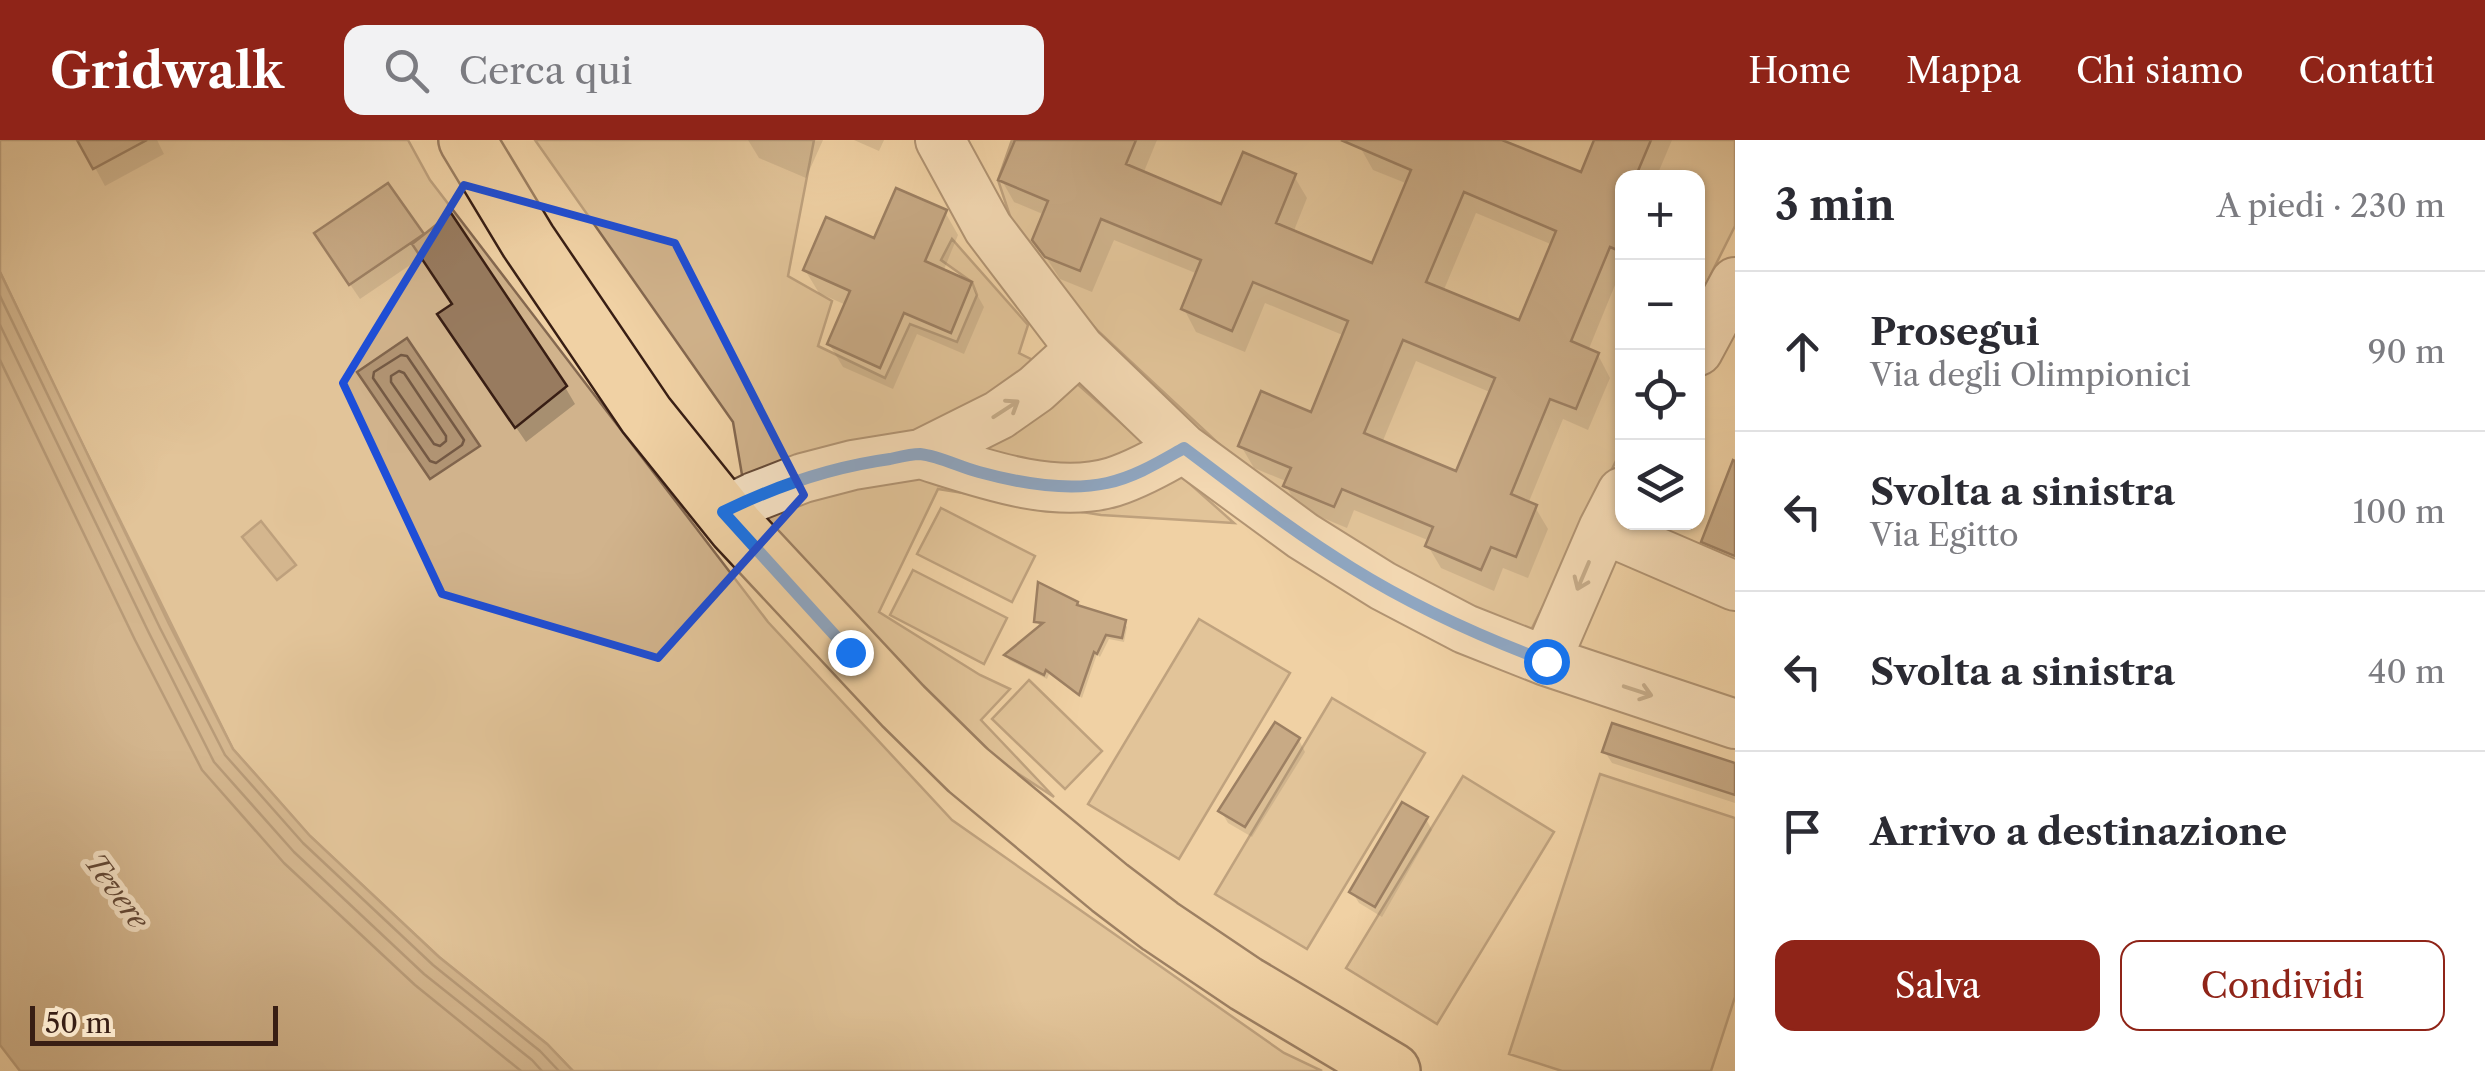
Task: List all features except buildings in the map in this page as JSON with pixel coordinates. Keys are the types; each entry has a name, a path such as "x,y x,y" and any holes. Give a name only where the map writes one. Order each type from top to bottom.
{"main road":[{"path":"466,140 528,242 646,416 723,512 902,706 981,781 1160,926 1246,984 1392,1071"}],"street":[{"path":"940,140 988,228 1080,349 1184,448 1303,536 1353,569 1464,628 1546,661 1735,724"},
{"path":"1699,350 1735,282"},
{"path":"723,512 803,478 920,454 999,415 1036,389 1080,349"},
{"path":"920,454 1022,482 1090,486 1149,468 1184,448"},
{"path":"1546,661 1613,510 1735,586"}],"highlighted area":[{"path":"464,185 675,243 804,495 658,658 442,594 343,383"}],"shaded area":[{"path":"0,140 408,140 430,180 768,622 952,820 1284,1053 1322,1071 573,1071 547,1044 439,957 310,836 233,749 0,272"},
{"path":"535,140 814,140 788,276 832,301 818,346 885,378 910,324 957,342 977,295 972,282 941,260 952,239 1028,325 1019,353 1073,380 1234,523 1101,515 938,489 879,612 980,675 1010,689 981,720 1054,797 956,733 749,516 733,422"},
{"path":"1012,140 1735,140 1735,226 1705,286 1705,170 1615,170 1615,463 1530,632 1446,596 1321,520 1220,445 1098,331 1019,243 998,180"},
{"path":"941,508 1035,556 1012,602 917,554"},
{"path":"913,570 1007,618 984,664 890,615"},
{"path":"1199,619 1290,673 1179,859 1088,804"},
{"path":"1029,680 1102,751 1065,789 992,719"},
{"path":"1332,698 1425,753 1307,949 1215,894"},
{"path":"1600,774 1735,818 1735,997 1711,1071 1562,1071 1509,1054"},
{"path":"1463,776 1554,832 1437,1024 1346,968"}],"water":[{"name":"Tevere","path":"0,272 233,749 310,836 439,957 547,1044 573,1071 20,1071 0,1045"},
{"path":"407,338 480,446 430,479 357,372"},
{"path":"261,521 296,565 277,580 242,537"}],"route":[{"path":"850,652 723,512 803,478 920,454 1022,482 1090,486 1149,468 1184,448 1353,569 1464,628 1546,661"}]}
